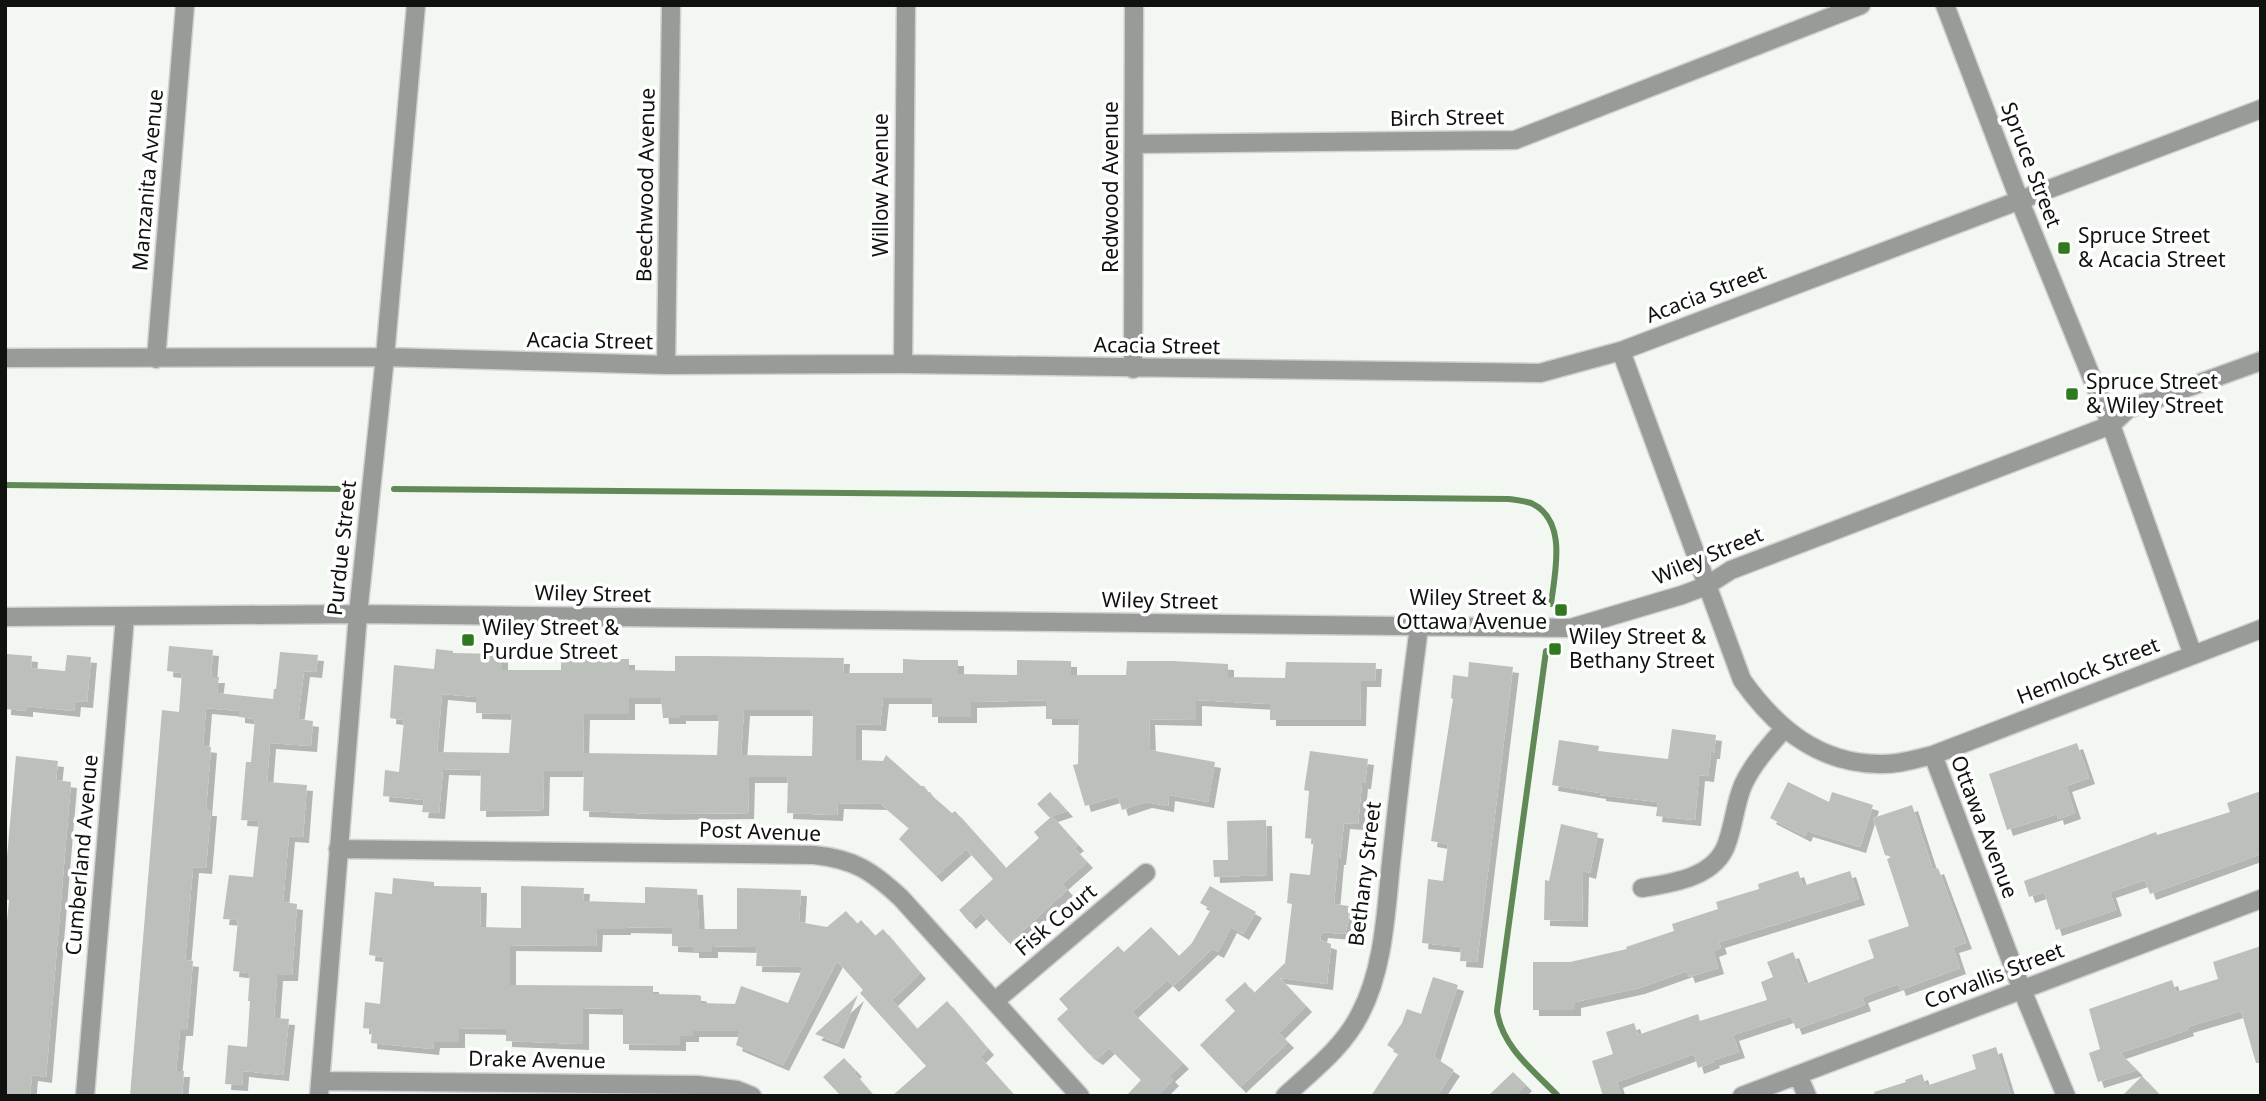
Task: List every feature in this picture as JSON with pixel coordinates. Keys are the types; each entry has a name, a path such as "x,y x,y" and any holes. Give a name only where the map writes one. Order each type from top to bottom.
{"street":[{"name":"Manzanita Avenue","path":"156,359 185,5"},
{"name":"Purdue Street","path":"320,1088 358,614 385,357 416,5"},
{"name":"Beechwood Avenue","path":"666,365 671,5"},
{"name":"Willow Avenue","path":"903,364 906,5"},
{"name":"Redwood Avenue","path":"1133,369 1134,5"},
{"name":"Birch Street","path":"1134,144 1515,140 1861,5"},
{"name":"Spruce Street","path":"1945,5 2019,199 2111,425 2193,655"},
{"name":"Acacia Street","path":"5,358 385,357 666,365 903,364 1541,373 1622,351 2261,109"},
{"name":"Ottawa Avenue","path":"1622,351 1742,680 1759,705 1784,729 1819,750 1839,758 1859,762 1898,763 1933,755 2022,990 2066,1096"},
{"name":"Wiley Street","path":"5,617 358,614 1571,628 1706,586 1731,570 2111,425 2128,410 2261,361"},
{"name":"Cumberland Avenue","path":"85,1096 125,617"},
{"name":"Bethany Street","path":"1285,1096 1344,1039 1361,1014 1369,994 1385,910 1419,627"},
{"name":"Hemlock Street","path":"1933,755 2261,629"},
{"path":"1642,888 1686,878 1713,865 1727,844 1743,785 1784,729"},
{"name":"Post Avenue","path":"338,849 755,853 834,857 869,870 884,882 1080,1096"},
{"name":"Fisk Court","path":"995,1001 1146,873"},
{"name":"Corvallis Street","path":"1742,1096 2261,899"},
{"path":"1798,1075 1807,1096"},
{"name":"Drake Avenue","path":"320,1088 697,1085 737,1090 752,1096"}],"building":[{"path":"169,646 213,650 211,677 219,677 217,693 273,699 280,652 318,655 316,672 304,671 298,719 313,721 311,746 270,743 267,782 307,785 303,837 289,836 283,902 297,904 292,975 277,975 274,1018 289,1019 283,1075 243,1071 242,1085 225,1084 228,1045 247,1047 250,973 233,971 238,920 223,919 229,875 253,877 259,821 241,820 246,762 251,762 255,719 239,717 239,711 206,708 203,746 211,747 206,810 211,810 206,868 193,867 185,960 193,961 187,1030 180,1030 176,1071 184,1071 182,1096 130,1096 162,710 179,712 182,673 167,671"},
{"path":"436,649 453,653 502,654 502,670 561,670 561,656 580,656 629,659 629,670 675,671 675,656 704,656 844,658 843,673 903,673 903,659 958,660 958,674 1017,675 1017,660 1071,661 1071,675 1126,675 1127,661 1172,661 1228,664 1228,677 1285,678 1286,662 1376,663 1375,681 1361,681 1360,720 1270,720 1270,704 1196,700 1196,720 1149,719 1150,750 1215,762 1208,802 1169,795 1168,806 1146,802 1122,810 1118,796 1085,806 1073,765 1078,764 1079,719 1046,719 1046,700 971,702 971,717 932,717 932,698 883,698 880,725 856,724 856,760 883,761 886,755 952,813 955,811 1006,868 1039,838 1034,832 1052,816 1078,845 1074,848 1087,862 1062,884 1067,890 1009,943 981,913 970,923 959,910 993,879 966,849 936,876 899,839 909,828 881,804 838,803 837,815 787,813 788,777 749,777 748,813 583,811 584,771 544,771 543,810 480,811 481,770 443,769 439,813 422,812 424,800 383,796 385,770 399,772 404,720 390,718 394,665 434,669","holes":["442,694 476,697 476,713 512,714 509,753 437,752","629,698 661,698 663,718 719,715 717,755 583,753 584,714 629,714","744,710 810,710 810,714 813,714 812,756 741,755"]},
{"path":"7,654 32,656 31,668 65,671 67,655 91,657 87,702 75,701 74,711 27,706 27,711 5,709"},
{"path":"1469,662 1513,667 1477,962 1460,961 1461,947 1422,943 1428,879 1443,881 1448,844 1431,841 1453,699 1453,675 1468,677"},
{"path":"1672,729 1716,735 1708,776 1699,775 1695,820 1656,816 1658,802 1600,795 1552,785 1559,740 1599,746 1598,751 1668,759"},
{"path":"2077,743 2089,778 2066,786 2075,813 2058,819 2057,814 2007,830 1989,774"},
{"path":"1310,751 1368,759 1365,783 1362,783 1358,824 1344,823 1338,859 1334,904 1349,906 1348,923 1345,934 1322,932 1320,940 1331,944 1327,984 1280,978 1306,1006 1279,1033 1288,1042 1240,1087 1200,1045 1235,1011 1225,1000 1245,982 1254,993 1285,963 1292,904 1287,903 1290,873 1310,875 1314,839 1305,838 1309,791 1304,790"},
{"path":"16,756 58,761 56,780 71,782 46,1077 32,1075 30,1096 5,1096 5,942 9,900 5,899 5,879"},
{"path":"1788,782 1829,802 1832,792 1873,805 1860,847 1807,831 1805,836 1770,818"},
{"path":"2261,791 2261,854 2150,894 2145,880 2110,892 2116,910 2056,930 2044,892 2029,897 2024,881 2156,832 2157,835 2230,812 2227,803"},
{"path":"1050,792 1067,811 1049,817 1037,804"},
{"path":"1912,805 1933,870 1938,868 1966,943 1953,947 1960,968 1900,990 1898,984 1862,997 1865,1005 1796,1029 1791,1016 1733,1035 1739,1052 1698,1068 1694,1054 1617,1082 1621,1096 1603,1096 1592,1061 1613,1054 1606,1032 1634,1023 1638,1035 1698,1014 1700,1021 1767,1000 1761,982 1773,977 1767,962 1793,952 1805,984 1874,958 1868,940 1909,926 1887,859 1892,857 1885,855 1873,818"},
{"path":"1266,820 1267,875 1214,877 1213,860 1228,860 1227,821"},
{"path":"1561,824 1598,833 1590,873 1583,871 1582,921 1544,920 1545,880 1549,881"},
{"path":"1798,871 1803,886 1850,871 1859,899 1719,942 1721,948 1713,951 1718,968 1689,977 1687,971 1639,988 1575,1002 1575,1010 1533,1010 1533,962 1570,962 1627,949 1626,947 1674,931 1672,924 1718,909 1716,902 1759,889 1758,884"},
{"path":"393,878 434,882 434,886 481,887 480,927 521,928 521,886 584,888 583,901 645,903 645,887 697,889 699,929 737,929 737,888 801,890 799,922 827,927 846,911 857,924 861,920 875,936 883,929 920,973 892,1000 917,1029 947,1001 988,1049 980,1057 1015,1096 892,1096 926,1066 860,993 863,990 837,961 783,1065 736,1045 740,1031 693,1031 693,1036 680,1036 680,1045 623,1044 623,1009 583,1008 583,1044 506,1041 506,1029 459,1028 459,1042 434,1042 433,1049 371,1043 372,1029 363,1028 365,1002 380,1004 384,957 369,955 375,892 392,894","holes":["672,928 672,946 693,947 693,952 712,952 712,946 757,947 756,966 803,967 788,1003 741,986 735,1004 701,1003 701,996 698,995 653,994 653,986 510,985 510,945 596,946 597,929"]},
{"path":"1210,886 1256,912 1243,934 1231,927 1218,952 1212,949 1173,986 1167,980 1132,1012 1183,1063 1169,1076 1173,1080 1157,1096 1126,1096 1141,1080 1109,1048 1097,1059 1088,1053 1057,1019 1068,1009 1059,999 1118,946 1124,952 1151,927 1179,956 1192,943 1211,909 1200,903"},
{"path":"2261,946 2261,1063 2256,1063 2241,1011 2187,1027 2188,1030 2120,1053 2137,1070 2098,1082 2089,1053 2100,1049 2089,1009 2172,980 2176,992 2218,979 2213,962"},
{"path":"1433,977 1458,985 1434,1057 1454,1070 1437,1096 1371,1096 1399,1053 1387,1045 1402,1023 1407,1009 1421,1014"},
{"path":"858,995 838,1043 815,1034"},
{"path":"1996,1047 2011,1096 1875,1096 1874,1092 1922,1074 1926,1086 1976,1069 1972,1055"},
{"path":"844,1058 874,1096 841,1096 823,1077"},
{"path":"1513,1072 1526,1085 1515,1096 1488,1096"},
{"path":"2142,1076 2161,1096 2122,1096"}],"waterway":[{"path":"5,485 346,489"},
{"path":"394,489 1509,499 1531,503 1543,511 1550,521 1556,548 1551,604"},
{"path":"1546,651 1497,1011 1500,1024 1512,1047 1558,1096"}],"place":[{"name":"Spruce Street & Acacia Street","path":"2064,248"},
{"name":"Spruce Street & Wiley Street","path":"2072,394"},
{"name":"Wiley Street & Ottawa Avenue","path":"1561,610"},
{"name":"Wiley Street & Purdue Street","path":"468,640"},
{"name":"Wiley Street & Bethany Street","path":"1555,649"}]}
